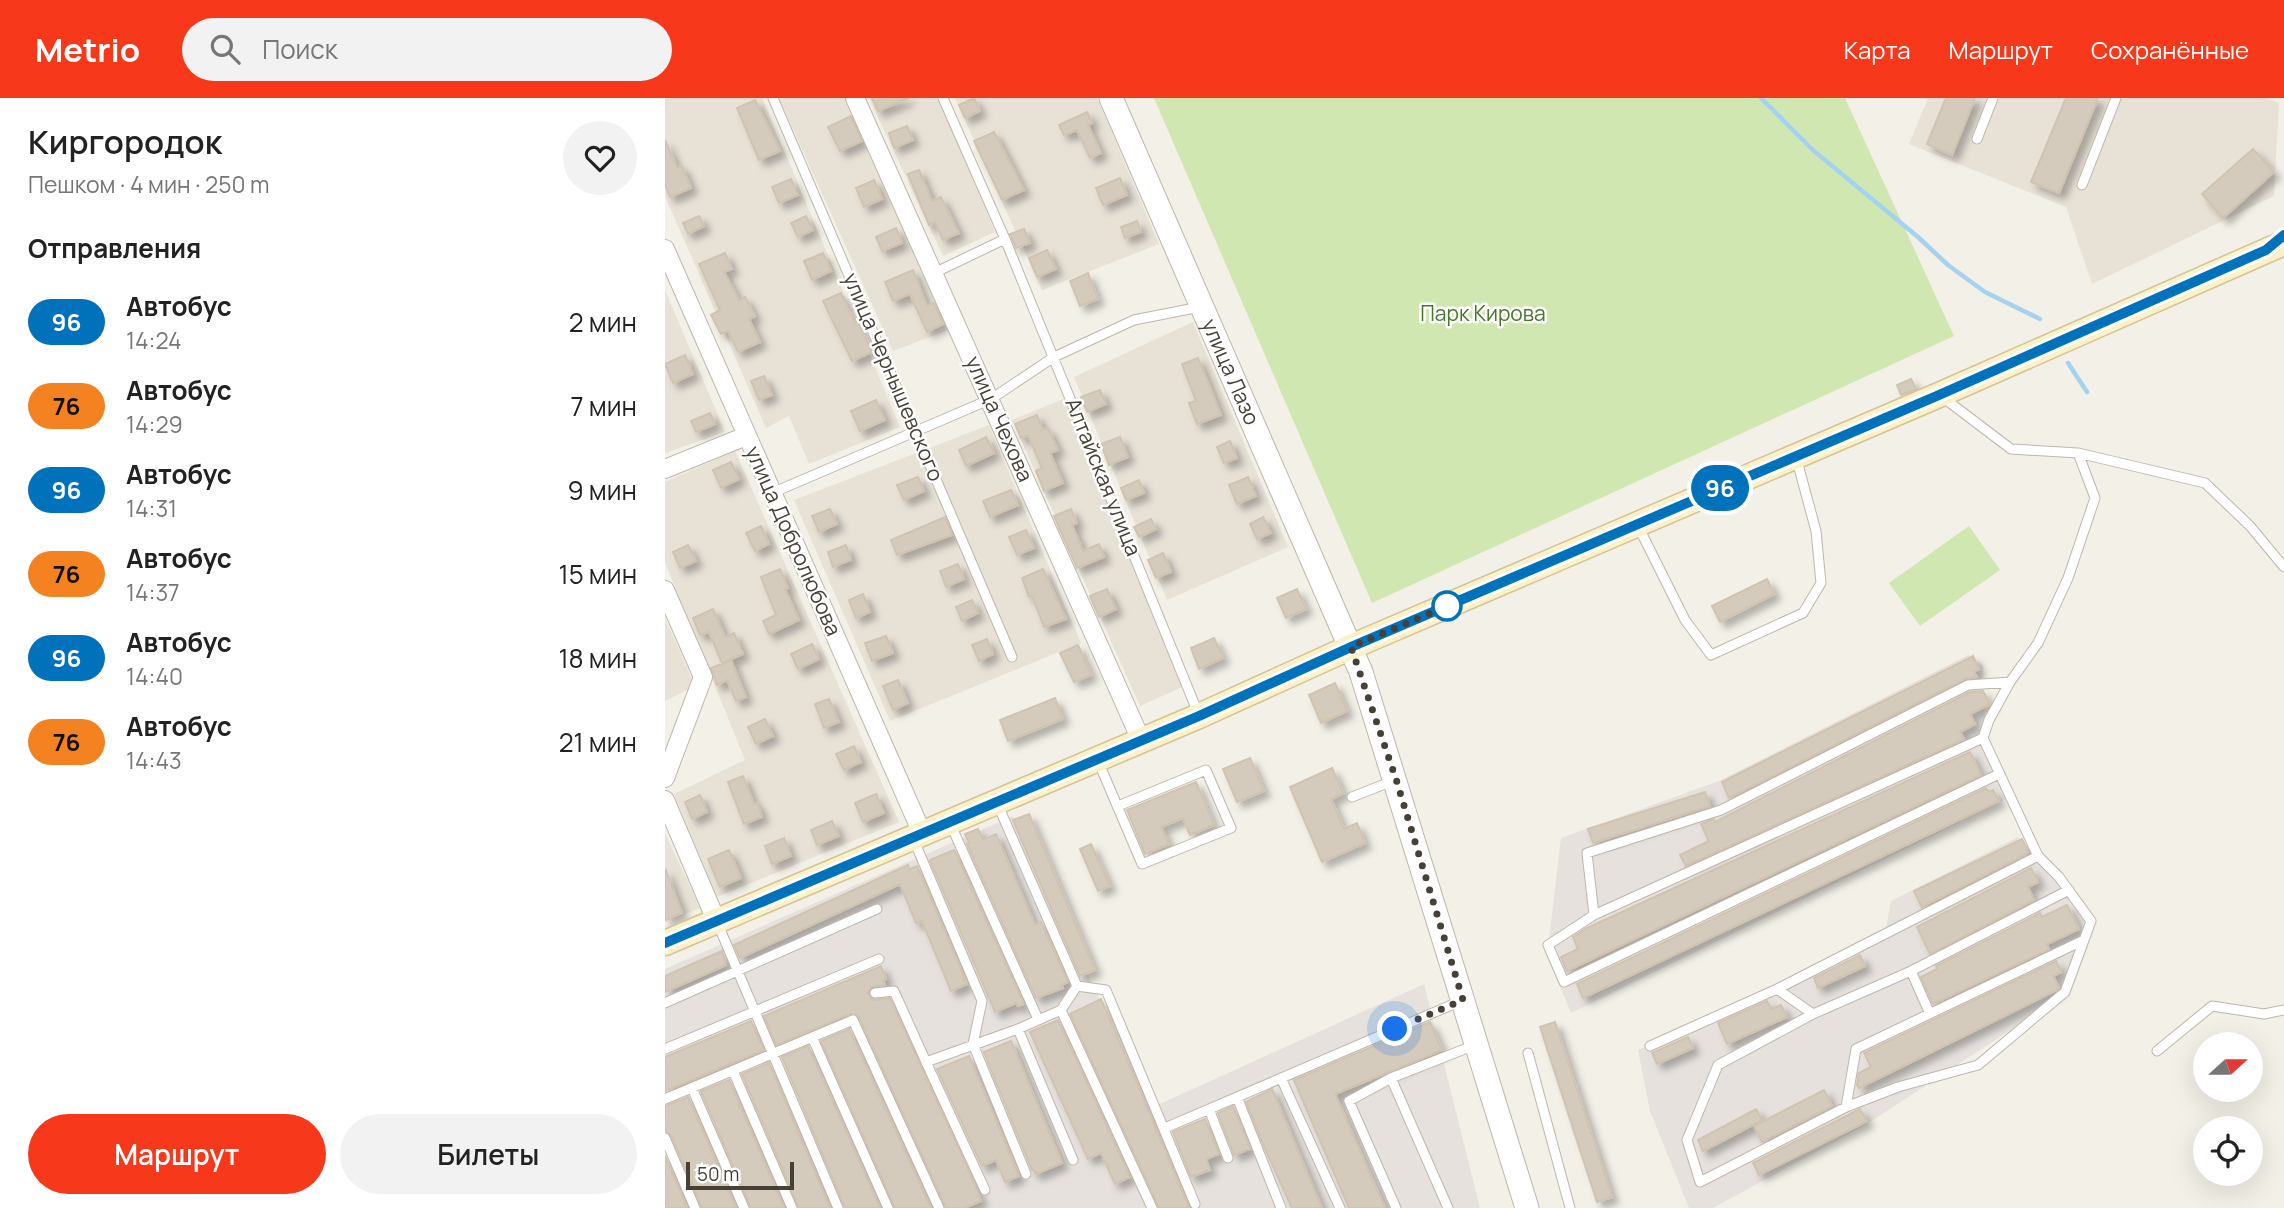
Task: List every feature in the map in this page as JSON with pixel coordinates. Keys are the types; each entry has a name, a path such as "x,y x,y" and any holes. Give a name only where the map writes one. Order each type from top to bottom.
{"main road":[{"path":"665,943 1199,716 1351,647 1939,395 2278,243"}],"street":[{"name":"улица Чехова","path":"855,98 1142,740"},
{"name":"улица Лазо","path":"1111,98 1351,647 1396,779 1527,1208"},
{"name":"улица Добролюбова","path":"665,250 917,835"},
{"path":"665,468 746,436"},
{"path":"665,590 703,677 665,778"},
{"path":"665,800 716,920"}],"lane":[{"name":"улица Чернышевского","path":"773,98 1012,657"},
{"name":"Алтайская улица","path":"943,98 1054,356 1199,716"},
{"path":"1977,139 1993,98"},
{"path":"2082,185 2116,98"},
{"path":"934,273 1005,239"},
{"path":"771,494 991,398 1054,356 1134,320 1202,307"},
{"path":"1939,395 2011,449 2078,453 2205,483 2250,526 2284,567"},
{"path":"2069,890 1911,971 1813,1014 1718,1065 1687,1140 1700,1182 1846,1107 1898,1087 1977,1065 2065,992 2091,921 2069,890 2059,877 2038,856 1983,738 1989,720 2010,682 2038,643 2068,578 2095,498 2078,453"},
{"path":"1636,524 1685,620 1711,654 1804,613 1821,583 1816,531 1795,456"},
{"path":"1594,915 1587,853 1721,810 1968,685 2010,682"},
{"path":"1983,738 1594,915 1548,945 1564,982 1999,774"},
{"path":"1097,759 1142,864 1231,828 1206,770 1118,806"},
{"path":"1352,797 1396,779"},
{"path":"996,801 1077,986"},
{"path":"950,821 1038,1019"},
{"path":"917,835 982,1001 973,1044 1026,1174"},
{"path":"1650,1046 1777,989 2038,856"},
{"path":"665,1003 877,909"},
{"path":"716,920 838,1208"},
{"path":"1846,1107 1856,1049 2084,940"},
{"path":"665,1049 879,959"},
{"path":"1911,971 1930,1014"},
{"path":"926,1062 1018,1029 1061,1010 1077,986"},
{"path":"1077,986 1106,990 1195,1204"},
{"path":"1777,989 1813,1014"},
{"path":"875,993 894,991 985,1191"},
{"path":"1165,1128 1463,1000"},
{"path":"2157,1051 2212,1006 2265,1014 2284,1010"},
{"path":"1061,1010 1152,1208"},
{"path":"665,1099 853,1020 939,1208"},
{"path":"1018,1029 1073,1160"},
{"path":"812,1037 887,1208"},
{"path":"1396,1208 1349,1101 1391,1078 1477,1044"},
{"path":"1528,1053 1570,1208"},
{"path":"733,1071 792,1208"},
{"path":"1281,1078 1340,1208"},
{"path":"1391,1078 1448,1208"},
{"path":"692,1088 744,1208"},
{"path":"1237,1097 1281,1208"},
{"path":"1209,1109 1228,1158"},
{"path":"665,1138 695,1208"}],"shaded area":[{"path":"665,98 762,98 900,427 809,464 789,416 766,428 665,196"},
{"path":"779,98 848,98 951,329 893,351"},
{"path":"869,98 939,98 995,232 943,256"},
{"path":"955,98 1097,98 1159,244 1042,290"},
{"path":"1928,98 2265,98 2279,103 2274,196 2092,284 2066,207 1909,144"},
{"path":"665,290 725,432 665,453"},
{"path":"1193,322 1288,547 1167,600 1074,377"},
{"path":"1066,398 1182,687 1140,706 1012,420"},
{"path":"989,425 1081,643 890,721 794,500"},
{"path":"735,451 899,822 717,897 674,794 745,760 665,562 665,482"},
{"path":"665,618 695,686 665,701"},
{"path":"1968,655 1983,665 1985,725 2009,798 1571,1013 1547,956 1561,838 1719,781"},
{"path":"1013,816 1151,1108 1424,984 1480,1208 665,1208 665,969"},
{"path":"665,833 700,908 665,922"},
{"path":"2018,837 2086,913 2064,995 1867,1124 1713,1208 1689,1208 1650,1111 1638,1050 1885,934 1891,901"}],"green space":[{"name":"Парк Кирова","path":"1154,98 1845,98 1954,336 1372,603"},
{"path":"1969,526 2000,570 1920,626 1889,583"}],"building":[{"path":"872,98 909,98 878,111"},
{"path":"974,98 980,111 965,118 959,105"},
{"path":"1946,98 1975,98 1952,155 1927,144"},
{"path":"2066,98 2098,98 2059,193 2031,182"},
{"path":"755,100 780,151 759,160 737,108"},
{"path":"1087,112 1092,123 1088,125 1101,153 1090,158 1077,130 1064,135 1059,125"},
{"path":"851,116 862,141 840,151 828,127"},
{"path":"907,126 913,140 894,148 889,133"},
{"path":"994,132 1024,190 1002,200 974,141"},
{"path":"665,140 677,168 682,166 691,188 670,197 665,184"},
{"path":"2253,149 2274,172 2223,218 2202,194"},
{"path":"919,170 932,201 941,197 959,233 943,240 935,222 929,225 908,174"},
{"path":"1120,178 1127,195 1103,205 1096,188"},
{"path":"791,179 798,195 779,203 772,187"},
{"path":"874,180 882,199 864,207 856,188"},
{"path":"699,216 704,226 688,234 683,223"},
{"path":"806,216 813,230 798,237 791,223"},
{"path":"1137,221 1141,232 1125,238 1121,227"},
{"path":"896,228 902,243 882,251 876,237"},
{"path":"1024,229 1030,243 1016,248 1010,234"},
{"path":"1047,250 1056,269 1037,277 1029,258"},
{"path":"725,253 732,269 724,272 739,300 745,297 755,316 749,319 760,342 738,352 728,331 721,334 711,315 720,310 699,264"},
{"path":"823,253 831,271 812,280 804,261"},
{"path":"913,270 927,306 934,303 943,324 927,332 910,294 893,301 885,282"},
{"path":"1088,273 1098,299 1080,306 1070,281"},
{"path":"841,293 872,352 852,361 823,301"},
{"path":"685,355 693,374 673,383 665,364"},
{"path":"1198,358 1221,415 1197,424 1189,403 1196,401 1182,364"},
{"path":"764,376 772,395 759,400 751,381"},
{"path":"1911,379 1916,389 1901,395 1897,385"},
{"path":"1100,390 1106,404 1087,412 1081,397"},
{"path":"876,400 885,420 860,431 851,411"},
{"path":"710,413 715,424 696,432 691,421"},
{"path":"1037,415 1043,430 1048,428 1058,450 1050,453 1063,483 1044,491 1036,471 1042,468 1028,435 1021,438 1015,424"},
{"path":"986,437 994,453 966,466 959,450"},
{"path":"1120,437 1128,457 1109,465 1101,444"},
{"path":"1230,441 1237,458 1224,463 1217,447"},
{"path":"731,462 739,479 721,488 713,470"},
{"path":"918,477 924,491 904,500 897,485"},
{"path":"1248,477 1256,496 1237,504 1229,485"},
{"path":"1139,480 1144,493 1126,500 1121,488"},
{"path":"1011,490 1018,505 990,517 983,501"},
{"path":"830,509 837,524 819,532 812,516"},
{"path":"1071,509 1077,523 1072,525 1083,551 1099,544 1104,557 1077,568 1054,516"},
{"path":"945,517 952,535 897,555 891,540"},
{"path":"1263,517 1271,533 1257,539 1250,524"},
{"path":"1151,519 1156,529 1139,537 1134,527"},
{"path":"761,526 769,544 755,551 746,533"},
{"path":"1026,530 1034,548 1017,555 1009,537"},
{"path":"688,545 696,561 680,568 673,552"},
{"path":"846,545 851,560 833,567 828,552"},
{"path":"1163,553 1171,572 1156,578 1148,560"},
{"path":"958,564 964,579 946,587 940,571"},
{"path":"780,569 788,588 785,589 799,620 769,634 763,621 776,615 761,577"},
{"path":"1043,569 1066,619 1044,627 1022,578"},
{"path":"1767,579 1774,594 1720,622 1712,606"},
{"path":"1107,589 1116,609 1099,617 1090,596"},
{"path":"1297,589 1306,609 1286,618 1277,598"},
{"path":"863,594 870,612 856,618 849,600"},
{"path":"972,600 978,613 962,621 956,607"},
{"path":"713,609 725,637 734,633 743,654 722,663 709,632 700,635 693,618"},
{"path":"886,636 893,653 872,661 865,643"},
{"path":"1214,638 1223,658 1199,669 1191,648"},
{"path":"987,639 993,654 979,661 972,645"},
{"path":"812,644 819,659 798,669 791,654"},
{"path":"1078,645 1091,675 1074,682 1060,653"},
{"path":"1973,656 1979,669 1974,672 1977,677 1965,679 1729,798 1722,782"},
{"path":"731,660 746,697 736,701 727,680 717,685 711,668"},
{"path":"898,680 908,703 893,710 883,686"},
{"path":"1335,683 1347,711 1321,723 1309,695"},
{"path":"1983,691 1990,704 1970,714 1975,724 1960,732 1964,739 1686,866 1680,855 1709,841 1701,824 1714,819 1715,822 1970,692"},
{"path":"1055,698 1063,719 1008,741 1000,720"},
{"path":"829,699 839,722 824,728 815,704"},
{"path":"765,719 773,736 756,744 748,727"},
{"path":"854,746 861,762 844,770 836,754"},
{"path":"1970,752 1981,775 1567,971 1561,957 1578,949 1573,937 1587,928"},
{"path":"1250,758 1264,791 1237,802 1223,769"},
{"path":"1332,768 1343,793 1331,799 1344,829 1357,823 1365,843 1322,862 1290,787"},
{"path":"743,776 762,817 744,824 728,782"},
{"path":"1196,782 1214,825 1190,835 1183,818 1161,827 1169,844 1145,854 1127,810"},
{"path":"1986,788 1989,792 1993,790 1999,801 1583,998 1577,984"},
{"path":"1705,792 1710,806 1593,843 1588,829"},
{"path":"876,794 884,813 863,822 855,803"},
{"path":"700,795 707,812 692,819 685,802"},
{"path":"1029,814 1095,970 1080,976 1013,820"},
{"path":"832,821 839,836 817,845 811,830"},
{"path":"978,829 983,840 996,834 1035,925 1041,922 1068,982 1061,985 1063,988 1036,998 967,844 969,843 965,834"},
{"path":"784,838 791,856 772,864 765,846"},
{"path":"2022,839 2028,852 2025,855 1922,907 1914,891"},
{"path":"1091,844 1110,886 1098,891 1080,849"},
{"path":"729,850 741,878 720,887 708,859"},
{"path":"954,850 1024,1004 1018,1006 1016,1003 995,1012 930,860"},
{"path":"908,865 909,870 917,866 967,984 951,991 922,921 916,923 900,884 740,958 734,945"},
{"path":"2031,868 2038,882 2028,887 2034,900 1930,954 1917,927"},
{"path":"665,871 682,913 665,920"},
{"path":"2067,905 2079,929 2047,944 2049,949 1933,1004 1921,977 1937,969 1936,966 2040,913 2042,917"},
{"path":"722,951 726,965 665,992 665,976"},
{"path":"1860,955 1865,966 1818,988 1814,978"},
{"path":"2056,961 2061,972 2053,976 2059,988 2057,990 1859,1088 1857,1085 1859,1073 1871,1067 1864,1053"},
{"path":"881,966 886,979 883,980 885,985 871,987 868,994 873,1000 890,998 969,1171 981,1201 964,1208 946,1208 858,1015 850,1014 776,1045 764,1016"},
{"path":"1101,999 1189,1208 1159,1208 1070,1014"},
{"path":"1767,1001 1771,1009 1781,1005 1787,1017 1727,1044 1718,1023"},
{"path":"1058,1020 1130,1177 1115,1184 1101,1153 1088,1159 1030,1032"},
{"path":"751,1021 764,1050 665,1091 665,1057"},
{"path":"1430,1022 1442,1050 1335,1094 1385,1208 1349,1208 1294,1080"},
{"path":"1555,1022 1612,1197 1597,1202 1540,1027"},
{"path":"849,1029 931,1208 895,1208 821,1041"},
{"path":"1688,1037 1693,1048 1657,1064 1652,1053"},
{"path":"1011,1041 1062,1163 1036,1174 1032,1170 984,1052"},
{"path":"808,1046 880,1208 845,1208 782,1057"},
{"path":"969,1056 1019,1176 1005,1182 996,1160 982,1166 937,1069"},
{"path":"769,1063 830,1208 799,1208 742,1074"},
{"path":"729,1080 784,1208 751,1208 701,1091"},
{"path":"1272,1089 1322,1208 1292,1208 1263,1144 1246,1102"},
{"path":"1824,1090 1832,1106 1762,1142 1754,1126"},
{"path":"688,1097 736,1208 702,1208 671,1135 665,1131 665,1106"},
{"path":"1233,1106 1250,1149 1234,1155 1218,1113"},
{"path":"1756,1109 1762,1120 1703,1151 1698,1140"},
{"path":"1860,1109 1867,1121 1759,1175 1753,1163"},
{"path":"1205,1119 1219,1154 1206,1159 1210,1170 1191,1177 1173,1132"},
{"path":"665,1156 687,1208 665,1208"}],"waterway":[{"path":"1761,98 1814,151 1948,265 1985,292 2040,319"},
{"path":"2068,363 2087,392"}],"bus line":[{"name":"96","path":"665,943 1199,716 1351,647 1939,395 2266,250 2284,235"}],"route":[{"path":"1395,1029 1463,1000 1396,779 1351,647 1449,605 1447,606"}]}
